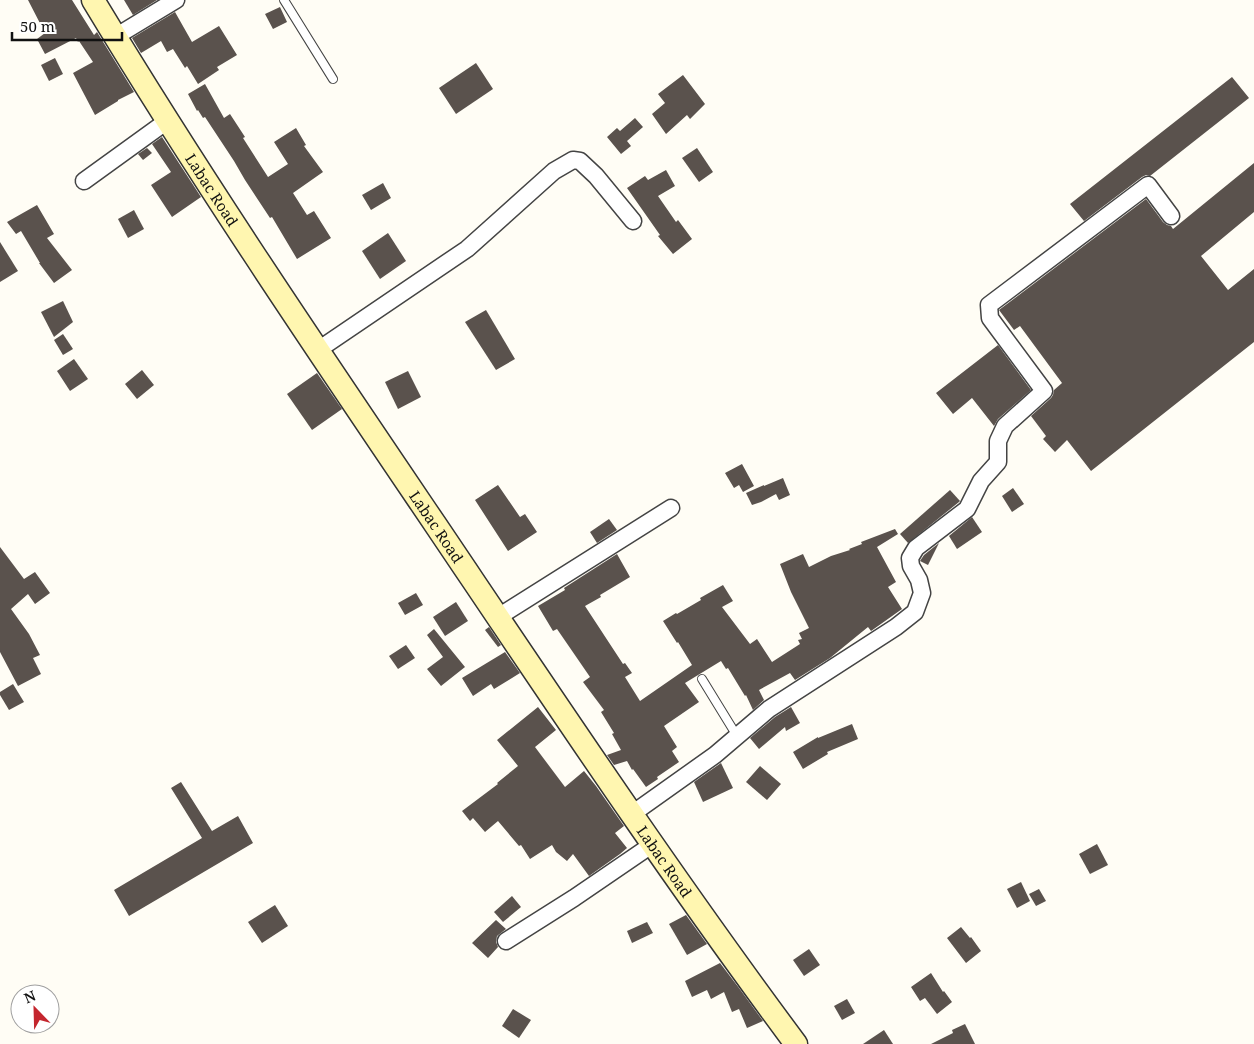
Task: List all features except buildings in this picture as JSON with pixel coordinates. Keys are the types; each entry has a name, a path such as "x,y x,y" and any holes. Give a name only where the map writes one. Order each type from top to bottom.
{"street":[{"name":"Labac Road","path":"93,0 167,121 318,350 581,741 738,966 796,1044"},
{"path":"115,37 176,0"},
{"path":"84,181 167,121"},
{"path":"318,350 467,249 554,171 573,160 580,161 596,176 633,221"},
{"path":"632,814 715,755 769,709 896,627 915,612 922,594 919,580 911,566 910,558 916,548 967,510 981,481 998,462 998,441 1004,426 1044,391 990,318 989,305 1148,186 1171,216"},
{"path":"498,617 671,508"},
{"path":"506,940 574,898 653,844"}],"lane":[{"path":"284,0 333,79"},
{"path":"702,679 737,736"}]}
